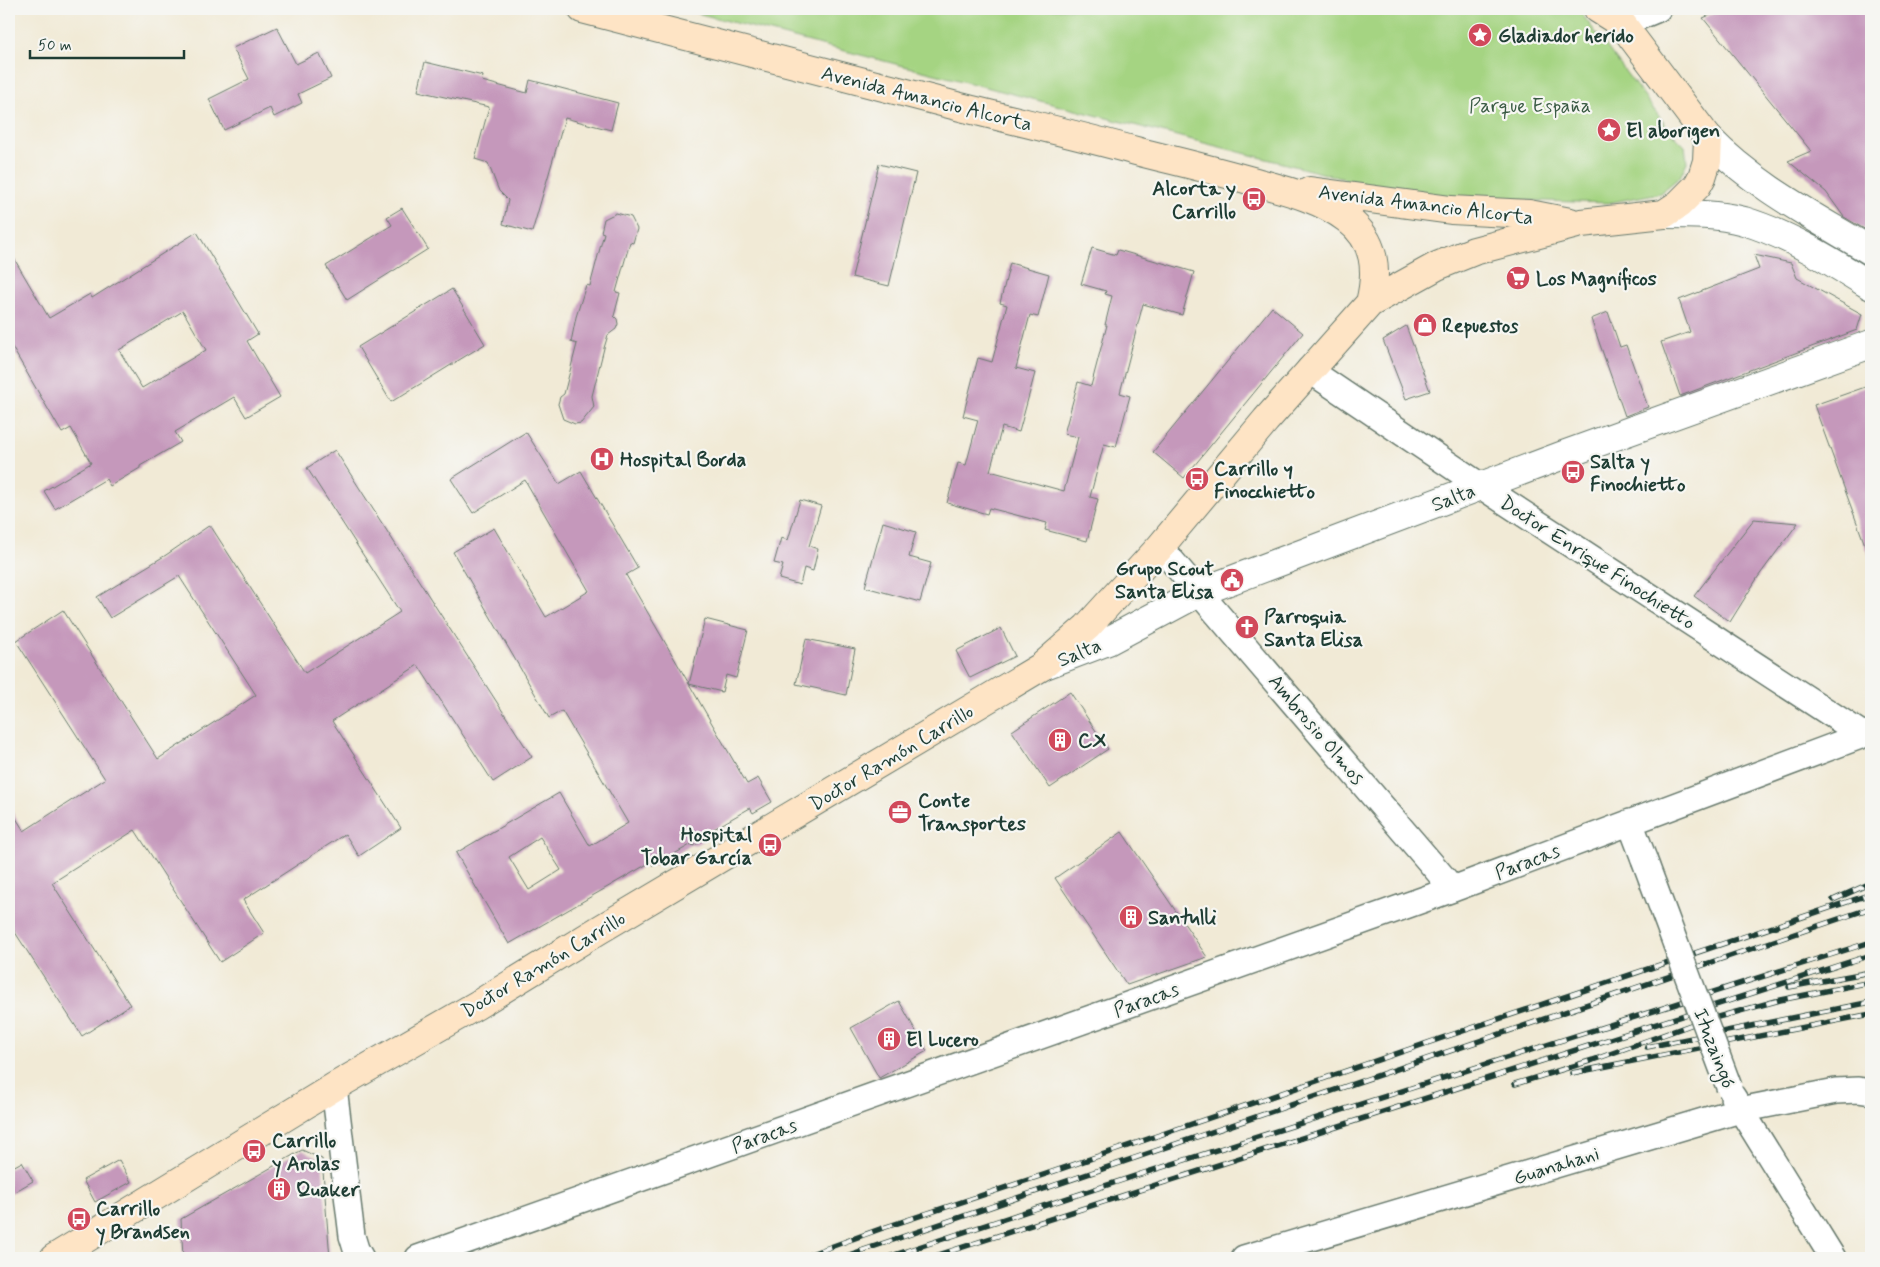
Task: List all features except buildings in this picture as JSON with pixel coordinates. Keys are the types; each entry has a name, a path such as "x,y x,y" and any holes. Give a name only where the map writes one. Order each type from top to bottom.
{"main road":[{"name":"Avenida Amancio Alcorta","path":"582,9 1271,186 1314,200 1337,212 1355,225 1367,240 1375,274 1370,303"},
{"path":"1598,9 1620,16 1708,138 1707,161 1697,186 1684,199 1664,214"},
{"name":"Avenida Amancio Alcorta","path":"1271,186 1451,210 1529,214 1581,223"},
{"name":"Doctor Ramón Carrillo","path":"54,1258 334,1087 477,1005 599,930 1042,667 1087,627 1160,547 1309,370 1370,303 1421,274 1455,258 1492,246 1581,223 1664,214"}],"street":[{"path":"1620,16 1658,9"},
{"path":"1708,138 1753,178 1871,251"},
{"path":"1664,214 1715,216 1744,221 1809,249 1871,286"},
{"name":"Salta","path":"1042,667 1108,641 1200,592 1481,486 1871,344"},
{"name":"Doctor Enrique Finochietto","path":"1309,370 1481,486 1867,734"},
{"name":"Ambrosio Olmos","path":"1160,547 1453,889"},
{"name":"Paracas","path":"418,1258 1453,889 1867,734"},
{"name":"Ituzaingó","path":"1630,822 1729,1087 1740,1110 1833,1258"},
{"path":"334,1087 352,1236 361,1258"},
{"name":"Guanahani","path":"1244,1258 1740,1110 1836,1091 1858,1090 1871,1092"}],"green space":[{"name":"Parque España","path":"681,9 1578,9 1670,131 1685,146 1687,162 1680,177 1660,193 1608,203 1415,197"}],"railway":[{"path":"1833,900 1871,883"},
{"path":"800,1258 1439,1039 1871,894"},
{"path":"840,1258 1871,908"},
{"path":"885,1258 1144,1173 1871,942"},
{"path":"929,1258 1871,955"},
{"path":"1789,987 1871,972"},
{"path":"1515,1084 1593,1060 1696,1023 1780,1000 1871,982"},
{"path":"1647,1047 1871,1002"},
{"path":"1572,1073 1871,1014"}],"place":[{"name":"Gladiador herido","path":"1480,35"},
{"name":"El aborigen","path":"1609,130"},
{"name":"Alcorta y Carrillo","path":"1254,199"},
{"name":"Los Magnificos","path":"1518,278"},
{"name":"Repuestos","path":"1425,325"},
{"name":"Hospital Borda","path":"602,459"},
{"name":"Salta y Finochietto","path":"1573,472"},
{"name":"Carrillo y Finocchietto","path":"1197,479"},
{"name":"Grupo Scout Santa Elisa","path":"1232,580"},
{"name":"Parroquia Santa Elisa","path":"1247,627"},
{"name":"CX","path":"1060,740"},
{"name":"Conte Transportes","path":"900,812"},
{"name":"Hospital Tobar García","path":"770,845"},
{"name":"Santulli","path":"1131,917"},
{"name":"El Lucero","path":"889,1039"},
{"name":"Carrillo y Arolas","path":"254,1151"},
{"name":"Quaker","path":"279,1189"},
{"name":"Carrillo y Brandsen","path":"79,1219"}]}
